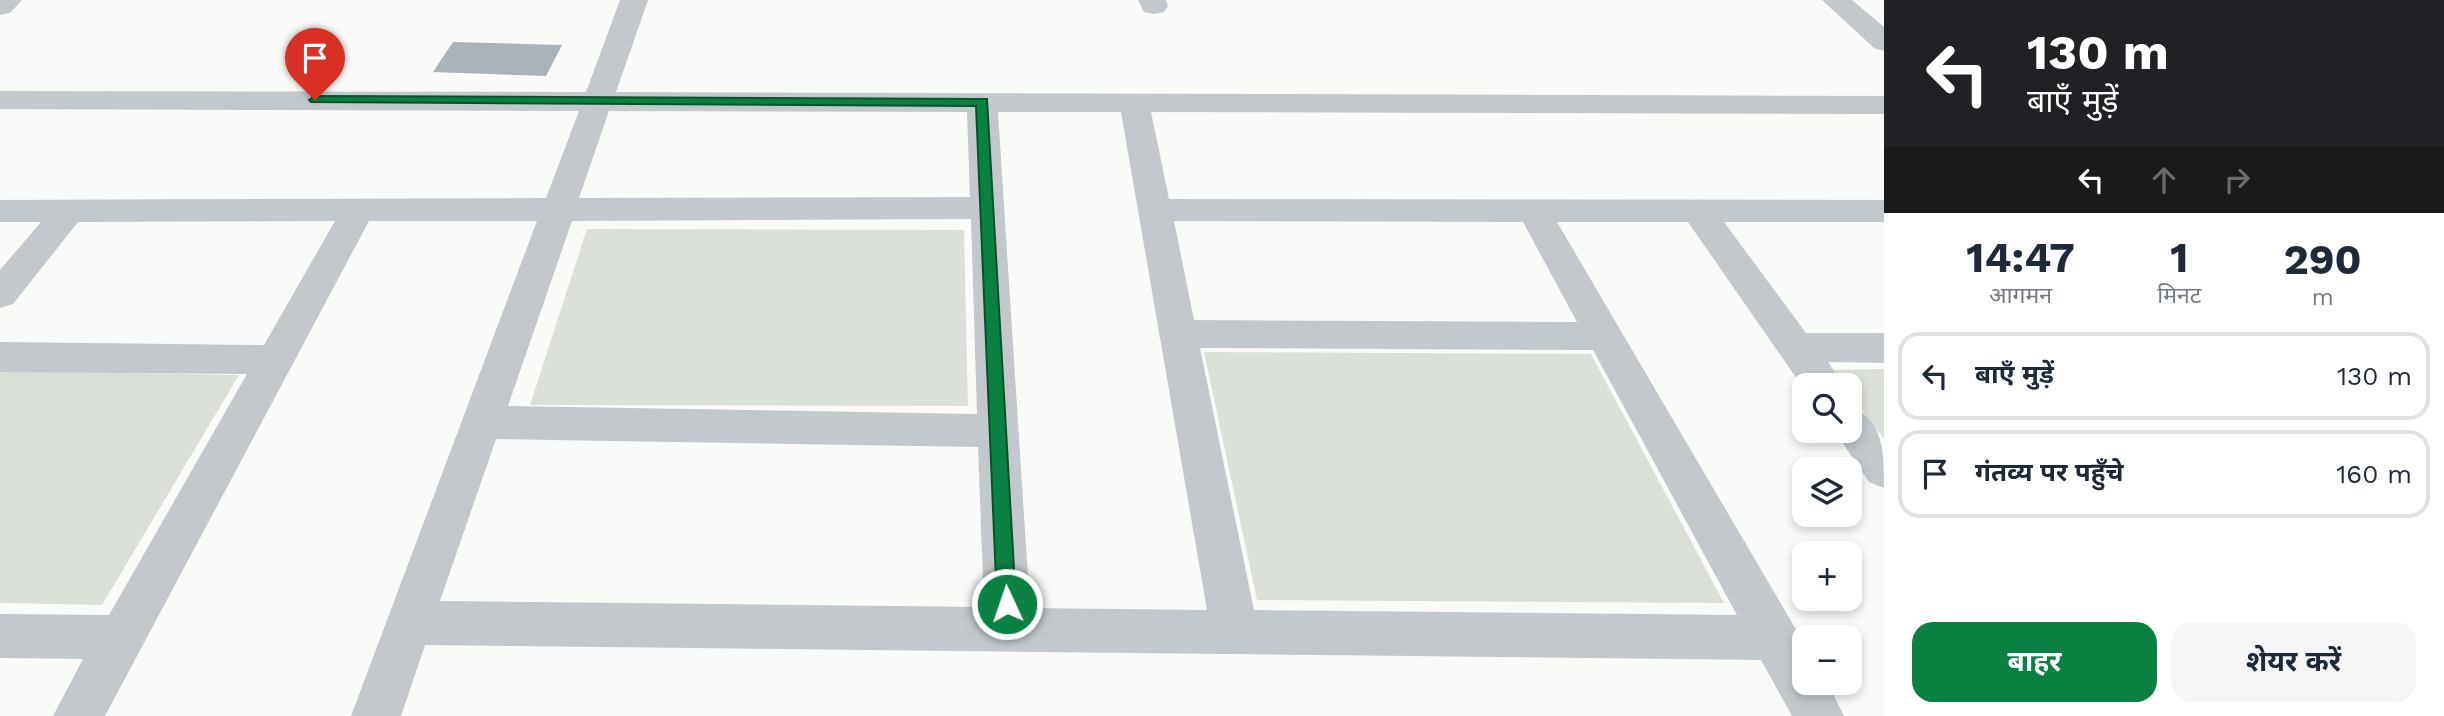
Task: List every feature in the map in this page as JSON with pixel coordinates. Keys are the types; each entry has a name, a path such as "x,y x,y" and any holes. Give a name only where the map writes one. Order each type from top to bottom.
{"street":[{"path":"0,7 8,0"},
{"path":"376,716 634,0"},
{"path":"1836,0 1884,42"},
{"path":"0,100 1884,105"},
{"path":"982,102 1008,629"},
{"path":"1134,102 1236,632"},
{"path":"0,211 987,208"},
{"path":"0,295 69,211"},
{"path":"78,716 358,211"},
{"path":"1155,211 1884,211"},
{"path":"1534,211 1819,716"},
{"path":"1698,211 1814,373"},
{"path":"1178,334 1604,335"},
{"path":"1796,347 1884,348"},
{"path":"0,357 275,360"},
{"path":"482,422 998,430"},
{"path":"1862,439 1884,470"},
{"path":"410,623 1774,638"},
{"path":"0,636 122,637"}],"shaded area":[{"path":"587,229 964,230 968,406 530,405"},
{"path":"1204,352 1591,354 1724,603 1257,600"},
{"path":"1884,369 1884,439 1862,410 1862,373 1834,373 1832,370"},
{"path":"0,371 239,375 102,605 0,603"}],"building":[{"path":"453,42 562,45 546,76 433,72"}],"route":[{"path":"315,100 982,102 1007,604"}]}
